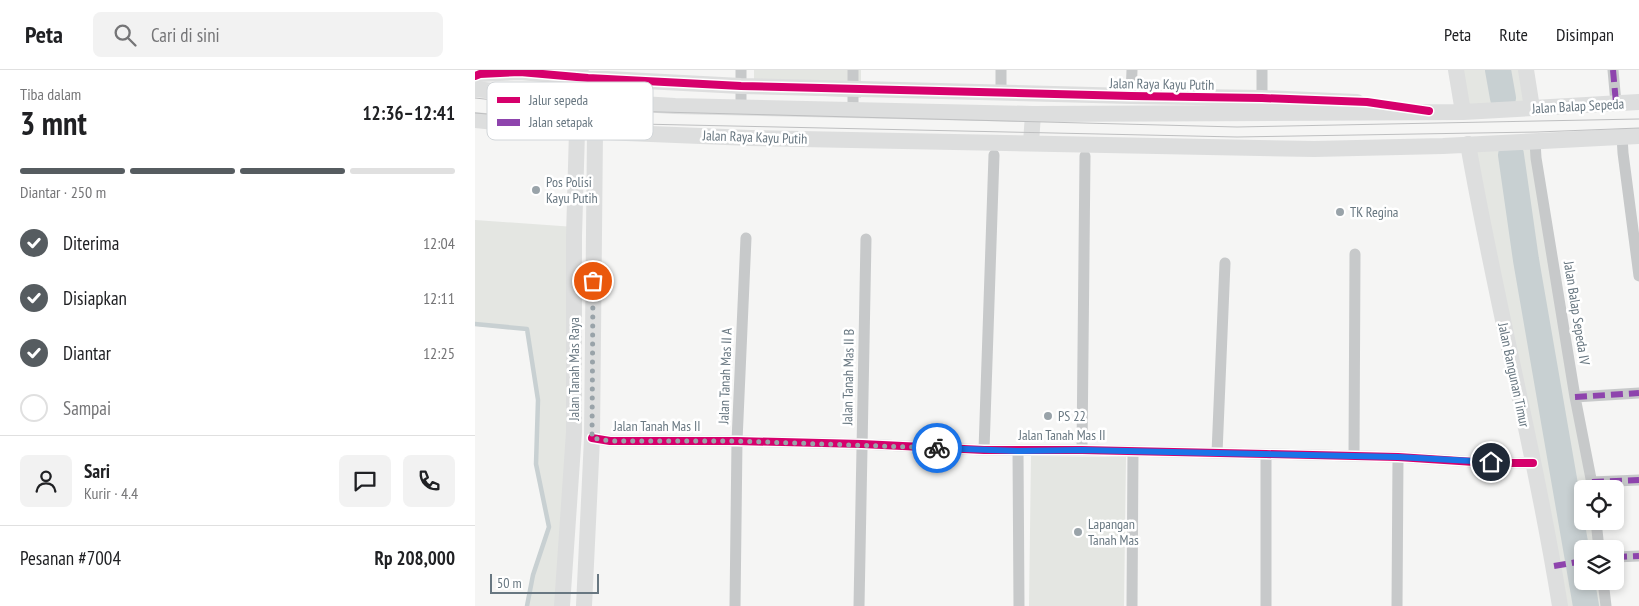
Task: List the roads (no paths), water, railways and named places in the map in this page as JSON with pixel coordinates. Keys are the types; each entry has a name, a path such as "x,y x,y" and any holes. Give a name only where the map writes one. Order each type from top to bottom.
{"main road":[{"path":"1456,70 1471,112"},
{"path":"1524,108 1526,70"},
{"name":"Jalan Raya Kayu Putih","path":"475,76 521,72 741,78 853,89 1367,102 1429,112"},
{"name":"Jalan Balap Sepeda","path":"1471,112 1639,102"},
{"name":"Jalan Raya Kayu Putih","path":"653,104 741,108 1033,114 1471,112"},
{"path":"1031,143 1033,114"},
{"name":"Jalan Raya Kayu Putih","path":"653,134 750,138 1314,149 1528,142"},
{"path":"1528,142 1639,136"},
{"name":"Jalan Tanah Mas Raya","path":"562,606 574,432 574,236 577,140"},
{"name":"Jalan Tanah Mas Raya","path":"584,606 592,438 595,140"},
{"name":"Jalan Bangunan Timur","path":"1468,144 1561,606"}],"street":[{"path":"853,70 853,109"},
{"path":"1001,70 1001,92"},
{"path":"1131,70 1131,96"},
{"path":"1262,70 1262,98"},
{"path":"1613,70 1617,103"},
{"path":"741,78 741,108"},
{"path":"1623,136 1623,153 1639,276"},
{"name":"Jalan Balap Sepeda IV","path":"1528,142 1536,158 1575,397 1592,480"},
{"path":"984,450 994,155"},
{"path":"1082,450 1085,156"},
{"name":"Jalan Tanah Mas II A","path":"735,606 737,441 746,238"},
{"name":"Jalan Tanah Mas II B","path":"859,606 866,239"},
{"path":"1354,456 1355,254"},
{"path":"1217,453 1225,263"},
{"path":"1575,397 1639,393"},
{"name":"Jalan Tanah Mas II","path":"592,438 610,441 737,441 1018,451 1082,450 1398,457 1533,463"},
{"path":"1018,451 1019,606"},
{"path":"1132,606 1133,451"},
{"path":"1266,454 1266,606"},
{"path":"1397,606 1398,457"},
{"path":"1624,482 1639,480"},
{"path":"1624,557 1639,556"},
{"path":"1604,590 1606,606"}],"waterway":[{"path":"1498,70 1503,98"},
{"path":"1511,155 1526,260 1586,606"},
{"path":"475,324 527,329 538,400 536,464 549,527 533,575 527,606"}],"tram line":[{"path":"475,98 487,99"},
{"path":"653,112 1237,127 1639,119"},
{"path":"475,113 487,114"},
{"path":"653,124 1237,137 1537,132 1639,128"}],"place":[{"name":"Pos Polisi Kayu Putih","path":"536,190"},
{"name":"TK Regina","path":"1340,212"},
{"name":"PS 22","path":"1048,416"},
{"name":"Lapangan Tanah Mas","path":"1078,532"}]}
